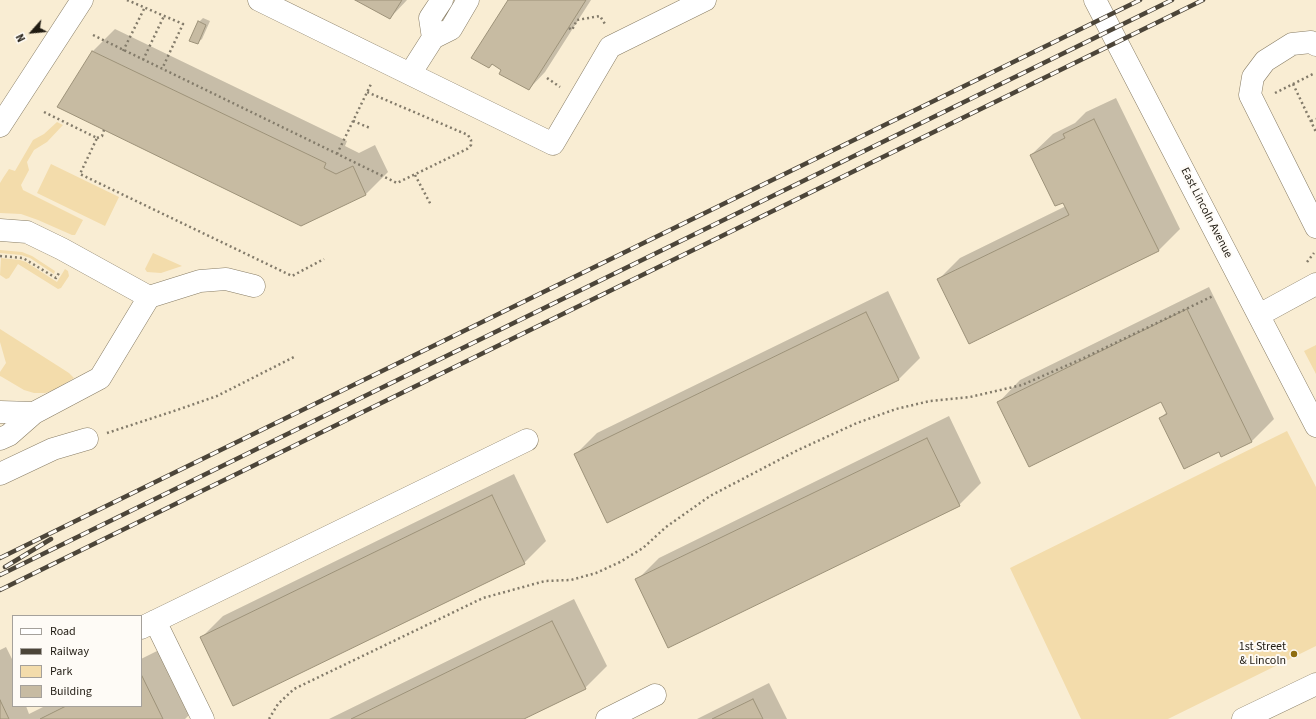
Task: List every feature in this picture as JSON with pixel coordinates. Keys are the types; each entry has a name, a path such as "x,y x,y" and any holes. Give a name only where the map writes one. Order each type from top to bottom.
{"street":[{"path":"0,126 82,0"},
{"path":"259,0 553,144 610,47 705,0"},
{"path":"433,38 430,18 442,0"},
{"path":"410,74 433,38 451,29 468,0"},
{"name":"East Lincoln Avenue","path":"1095,0 1316,426"},
{"path":"1316,45 1311,42 1292,44 1264,61 1253,77 1250,94 1316,227"},
{"path":"0,230 27,232 62,249 150,297"},
{"path":"0,439 9,435 34,413 100,378 150,297 200,281 226,279 254,286"},
{"path":"1259,315 1316,284"},
{"path":"0,412 34,413"},
{"path":"0,474 53,449 87,439"},
{"path":"203,719 148,624 527,440"},
{"path":"1244,719 1316,684"},
{"path":"607,719 655,695"}],"path":[{"path":"127,0 183,24 162,69"},
{"path":"123,51 145,7"},
{"path":"143,60 164,16"},
{"path":"568,28 572,30 577,20 600,16 617,44"},
{"path":"92,35 397,183 467,149 470,145 471,140 468,135 367,92"},
{"path":"1254,103 1315,73"},
{"path":"337,154 372,81"},
{"path":"1293,84 1316,132"},
{"path":"44,112 97,138"},
{"path":"1311,121 1316,119"},
{"path":"353,121 370,128"},
{"path":"104,130 102,136 97,138 79,176 292,276 324,259"},
{"path":"415,174 431,205"},
{"path":"269,719 278,704 294,689 483,598 546,581 571,580 596,573 620,562 643,548 666,527 710,496 798,450 857,423 896,409 930,401 970,397 1022,384 1086,357 1214,296"},
{"path":"87,439 217,396 294,357"}],"green space":[{"path":"57,122 63,125 47,142 34,150 27,162 29,170 21,185 23,190 83,220 75,235 21,214 0,213 0,183 3,178 9,169 15,171 33,140 44,134"},
{"path":"51,164 119,197 105,226 37,193"},
{"path":"0,250 22,252 32,256 55,271 54,274 30,258 21,255 0,253"},
{"path":"153,253 182,266 161,273 147,272 145,269"},
{"path":"1,258 26,262 57,282 65,269 68,271 69,276 61,288 58,289 18,264 9,278 6,279 0,275"},
{"path":"0,329 69,373 74,378 54,390 45,393 34,393 24,390 0,376 0,372 6,363 0,342"},
{"path":"1316,345 1316,374 1304,351"},
{"path":"1287,431 1316,487 1316,646 1168,719 1081,719 1010,568"}],"building":[{"path":"355,0 402,0 390,19"},
{"path":"508,0 586,0 529,90 499,74 501,70 492,64 489,68 471,58"},
{"path":"198,21 206,25 198,44 189,41"},
{"path":"92,51 326,163 324,168 336,174 353,166 366,195 301,226 57,107"},
{"path":"1094,119 1159,251 969,344 937,279 1069,215 1063,203 1055,206 1030,155 1065,138 1063,134"},
{"path":"1187,309 1252,442 1221,457 1219,452 1184,469 1159,418 1167,414 1161,402 1029,467 997,402"},
{"path":"866,312 899,380 607,523 574,454"},
{"path":"927,438 960,506 668,648 635,579"},
{"path":"492,495 525,564 233,706 200,637"},
{"path":"552,621 586,689 524,719 351,719"},
{"path":"142,676 163,719 40,719 64,707 142,707"},
{"path":"753,699 763,719 712,719"},
{"path":"0,700 9,719 0,719"}],"railway":[{"path":"0,558 1140,0"},
{"path":"0,575 1172,0"},
{"path":"0,590 1203,0"},
{"path":"5,567 51,539"}],"place":[{"name":"1st Street & Lincoln","path":"1294,654"}]}
